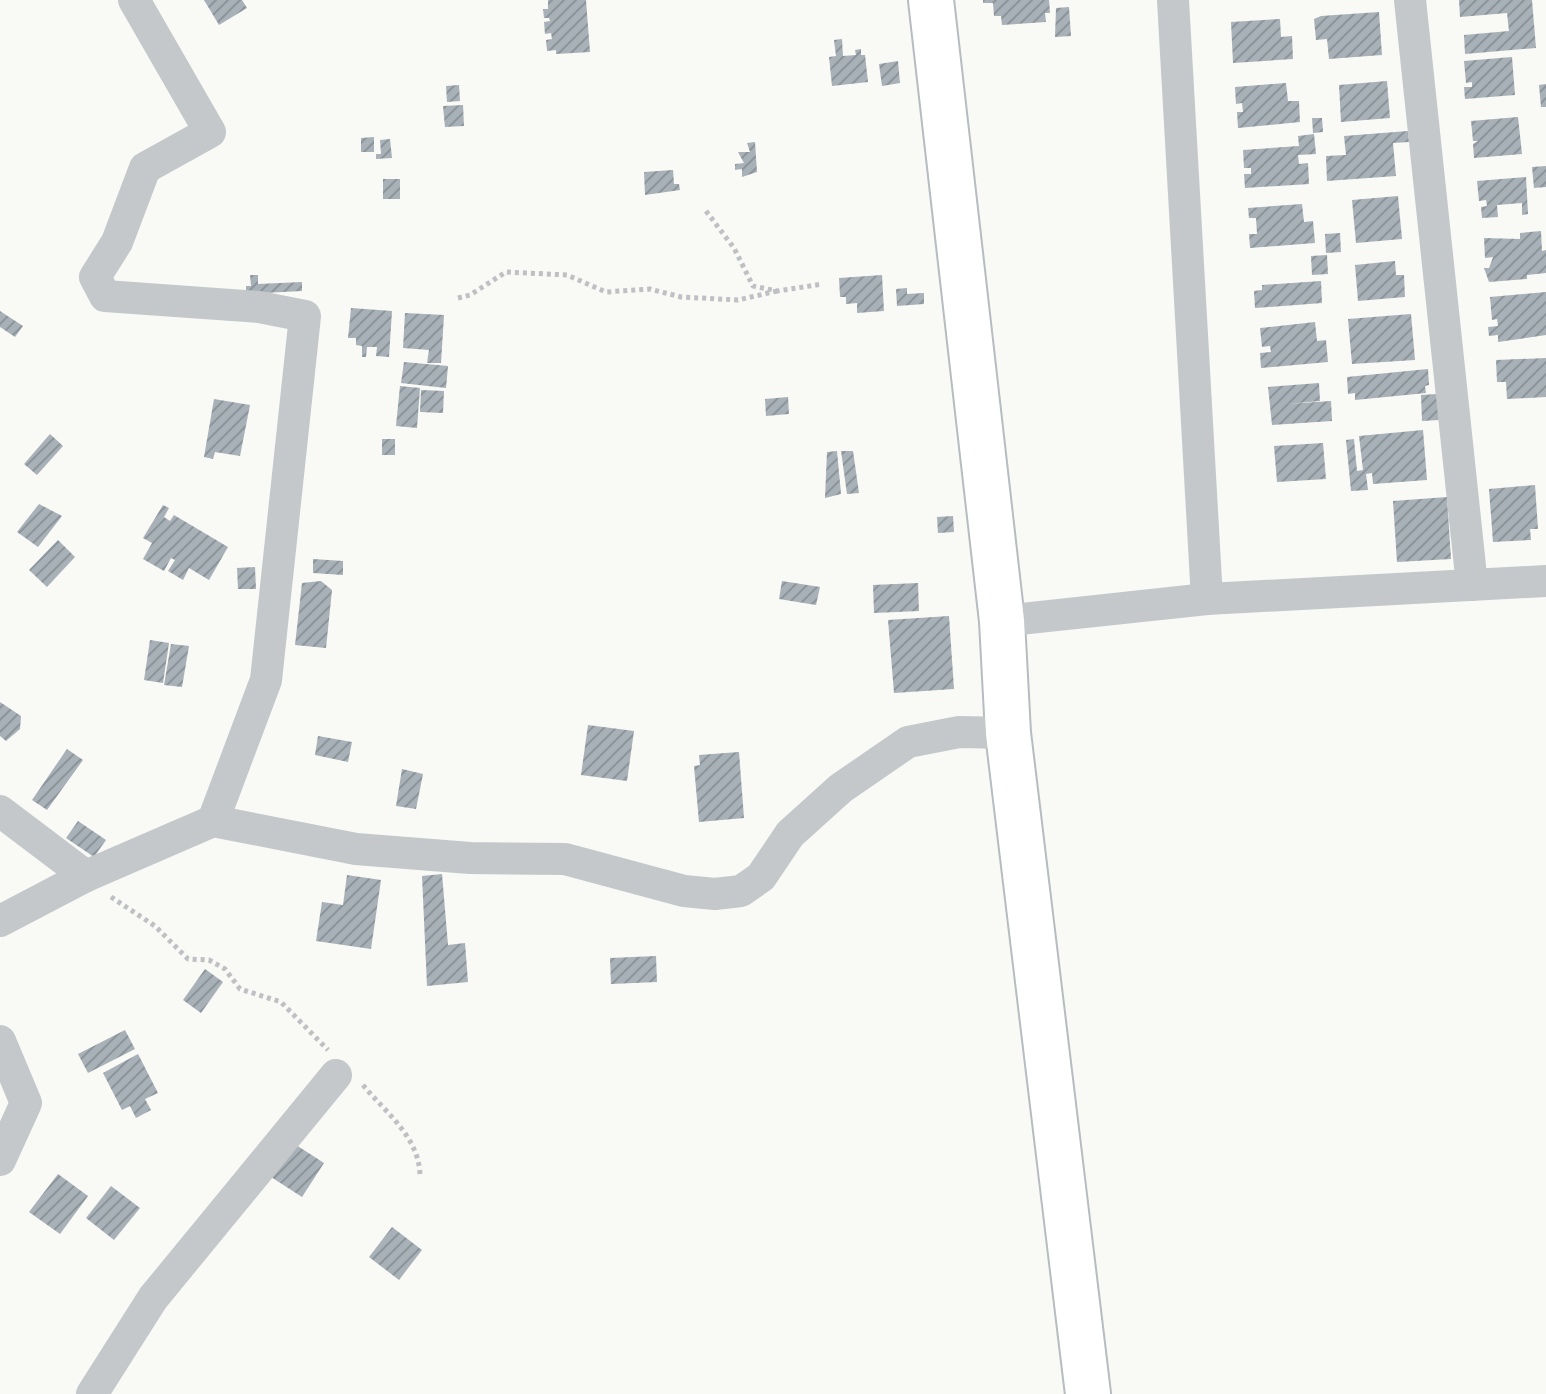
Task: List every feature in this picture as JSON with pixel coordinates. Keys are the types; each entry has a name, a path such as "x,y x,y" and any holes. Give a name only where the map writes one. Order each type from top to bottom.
{"street":[{"path":"134,0 210,132 145,168 117,242 95,277 105,296 259,307 305,316 266,680 213,821"},
{"path":"931,0 1002,621 1008,733 1088,1394"},
{"path":"1173,0 1207,599"},
{"path":"1410,0 1472,585"},
{"path":"1002,621 1207,599 1546,581"},
{"path":"0,921 86,876 213,821 356,849 470,858 565,859 671,888 715,894 741,891 761,877 790,834 841,788 908,742 959,732 1008,733"},
{"path":"0,811 86,876"},
{"path":"0,1041 26,1103 0,1160"},
{"path":"92,1394 153,1298 342,1069"}],"path":[{"path":"706,211 734,248 753,286 777,291"},
{"path":"458,298 470,295 506,272 567,275 606,292 650,289 681,297 738,300 823,284"},
{"path":"86,876 155,926 188,959 209,960 225,969 240,989 281,1002 407,1134 419,1154 420,1174"}],"building":[{"path":"204,0 242,0 247,8 219,25"},
{"path":"548,0 586,0 590,52 556,54 556,50 547,51 546,40 552,39 551,33 545,34 544,22 550,21 544,18 543,9 548,9"},
{"path":"983,0 1049,0 1050,13 1045,13 1046,22 1002,25 1001,16 994,16 993,3 983,3"},
{"path":"1459,0 1532,0 1536,48 1465,54 1464,35 1509,31 1507,13 1460,17"},
{"path":"1069,7 1071,36 1055,37 1056,8"},
{"path":"1379,12 1382,55 1329,59 1327,39 1316,40 1314,19"},
{"path":"1280,19 1281,37 1292,36 1293,59 1233,63 1231,22"},
{"path":"842,39 843,56 856,55 855,50 861,49 861,55 865,55 868,82 832,86 829,57 836,56 834,40"},
{"path":"1512,57 1515,95 1465,99 1464,87 1472,87 1472,82 1466,83 1464,61"},
{"path":"898,61 900,83 882,86 879,64"},
{"path":"1387,81 1390,118 1341,122 1339,85"},
{"path":"1286,83 1288,101 1299,101 1300,122 1238,128 1237,112 1243,112 1242,103 1236,104 1235,87"},
{"path":"1546,84 1546,107 1541,107 1539,85"},
{"path":"459,85 460,101 447,102 446,86"},
{"path":"463,105 464,126 445,127 443,106"},
{"path":"1518,117 1522,154 1474,158 1473,144 1478,141 1473,141 1471,121"},
{"path":"1312,118 1322,118 1323,132 1313,133"},
{"path":"1408,131 1409,142 1393,143 1396,176 1327,181 1326,156 1346,155 1344,136"},
{"path":"1314,134 1316,154 1298,155 1299,164 1308,163 1309,184 1245,188 1244,174 1251,174 1251,168 1244,168 1243,150 1299,146 1298,136"},
{"path":"374,137 374,152 361,152 361,138"},
{"path":"390,139 392,158 376,159 376,154 381,154 380,140"},
{"path":"755,142 757,172 742,177 742,169 735,170 735,164 744,163 738,152 750,152 747,143"},
{"path":"1546,166 1546,187 1534,188 1532,167"},
{"path":"673,170 674,184 679,184 680,190 645,195 644,172"},
{"path":"1526,177 1528,214 1522,215 1522,203 1497,205 1498,217 1482,218 1481,207 1487,206 1486,200 1479,201 1477,181"},
{"path":"383,179 400,179 400,199 383,199"},
{"path":"1398,196 1402,239 1356,243 1352,200"},
{"path":"1302,204 1304,222 1313,221 1315,243 1250,248 1249,234 1257,234 1256,218 1249,218 1248,208"},
{"path":"1541,231 1542,251 1546,250 1546,273 1527,275 1527,279 1489,282 1484,268 1489,268 1493,257 1485,258 1484,238 1520,239 1520,233"},
{"path":"1340,233 1341,252 1326,253 1325,234"},
{"path":"1327,255 1328,274 1312,275 1311,256"},
{"path":"1395,261 1396,275 1404,275 1405,297 1358,301 1355,265"},
{"path":"250,275 258,275 258,284 302,282 302,291 246,294 246,286 251,286"},
{"path":"882,275 884,311 857,313 857,303 846,304 846,297 840,297 839,278"},
{"path":"1321,281 1322,303 1255,308 1254,291 1262,290 1262,285"},
{"path":"907,288 907,294 924,293 924,304 897,306 896,289"},
{"path":"1546,292 1546,335 1498,342 1498,335 1489,336 1488,327 1498,326 1497,319 1492,320 1490,297"},
{"path":"351,308 392,311 389,357 376,356 377,347 367,347 366,357 362,357 362,346 356,345 356,338 348,338"},
{"path":"0,311 23,326 15,337 0,327"},
{"path":"405,313 444,315 441,363 427,363 429,350 403,348"},
{"path":"1411,314 1415,360 1352,364 1348,319"},
{"path":"1315,322 1317,341 1326,340 1328,362 1261,368 1260,353 1271,352 1270,346 1262,347 1260,328"},
{"path":"1546,358 1546,397 1507,399 1506,382 1497,382 1496,360"},
{"path":"404,362 448,366 446,388 401,383"},
{"path":"1428,369 1426,393 1355,400 1355,393 1348,394 1347,377"},
{"path":"1319,383 1320,401 1287,404 1331,401 1332,421 1272,425 1268,387"},
{"path":"400,386 420,388 417,428 396,426"},
{"path":"421,390 444,391 443,413 420,412"},
{"path":"1437,394 1439,420 1422,421 1421,395"},
{"path":"788,397 789,414 766,416 765,399"},
{"path":"214,399 250,405 240,456 215,452 213,459 204,457"},
{"path":"1423,430 1427,480 1373,484 1372,473 1366,474 1368,490 1351,491 1346,440 1354,439 1357,471 1363,470 1359,436"},
{"path":"50,434 63,446 37,475 24,464"},
{"path":"382,439 395,439 395,455 382,455"},
{"path":"1323,443 1326,479 1277,482 1274,446"},
{"path":"837,451 841,494 825,498 827,452"},
{"path":"841,451 853,451 859,493 847,494"},
{"path":"1535,485 1538,529 1530,529 1531,540 1493,542 1489,489"},
{"path":"1447,497 1451,559 1397,562 1393,501"},
{"path":"39,504 62,516 38,547 17,532"},
{"path":"163,505 169,508 164,517 170,521 174,515 228,547 209,580 189,568 183,580 168,571 175,560 171,558 164,571 143,559 152,543 143,538"},
{"path":"953,516 954,532 938,533 937,517"},
{"path":"58,540 75,557 47,587 29,570"},
{"path":"313,559 343,561 343,575 313,573"},
{"path":"255,567 256,589 238,589 237,568"},
{"path":"321,581 332,590 326,648 295,645 302,583"},
{"path":"782,581 820,587 816,605 779,599"},
{"path":"918,583 919,611 874,613 873,585"},
{"path":"949,616 954,689 894,693 888,620"},
{"path":"150,640 169,643 163,683 144,680"},
{"path":"171,644 189,646 182,687 164,685"},
{"path":"0,702 21,716 20,729 6,741 0,736"},
{"path":"588,725 634,731 627,781 581,775"},
{"path":"318,736 352,742 348,762 315,755"},
{"path":"67,749 83,760 47,810 32,800"},
{"path":"739,752 744,818 699,822 694,766 700,765 699,755"},
{"path":"402,769 423,774 416,809 396,806"},
{"path":"78,821 106,840 94,857 66,838"},
{"path":"442,874 448,945 465,943 468,982 427,986 422,876"},
{"path":"347,875 381,880 371,949 316,941 322,902 343,905"},
{"path":"656,956 657,982 611,984 610,958"},
{"path":"205,969 223,982 201,1013 183,1000"},
{"path":"125,1030 135,1049 88,1073 78,1054"},
{"path":"138,1054 158,1093 145,1099 151,1110 136,1118 130,1106 122,1110 103,1073"},
{"path":"293,1143 324,1163 302,1197 271,1177"},
{"path":"58,1174 88,1196 60,1234 29,1212"},
{"path":"111,1186 140,1208 114,1240 86,1218"},
{"path":"392,1227 422,1250 399,1280 369,1257"}]}
